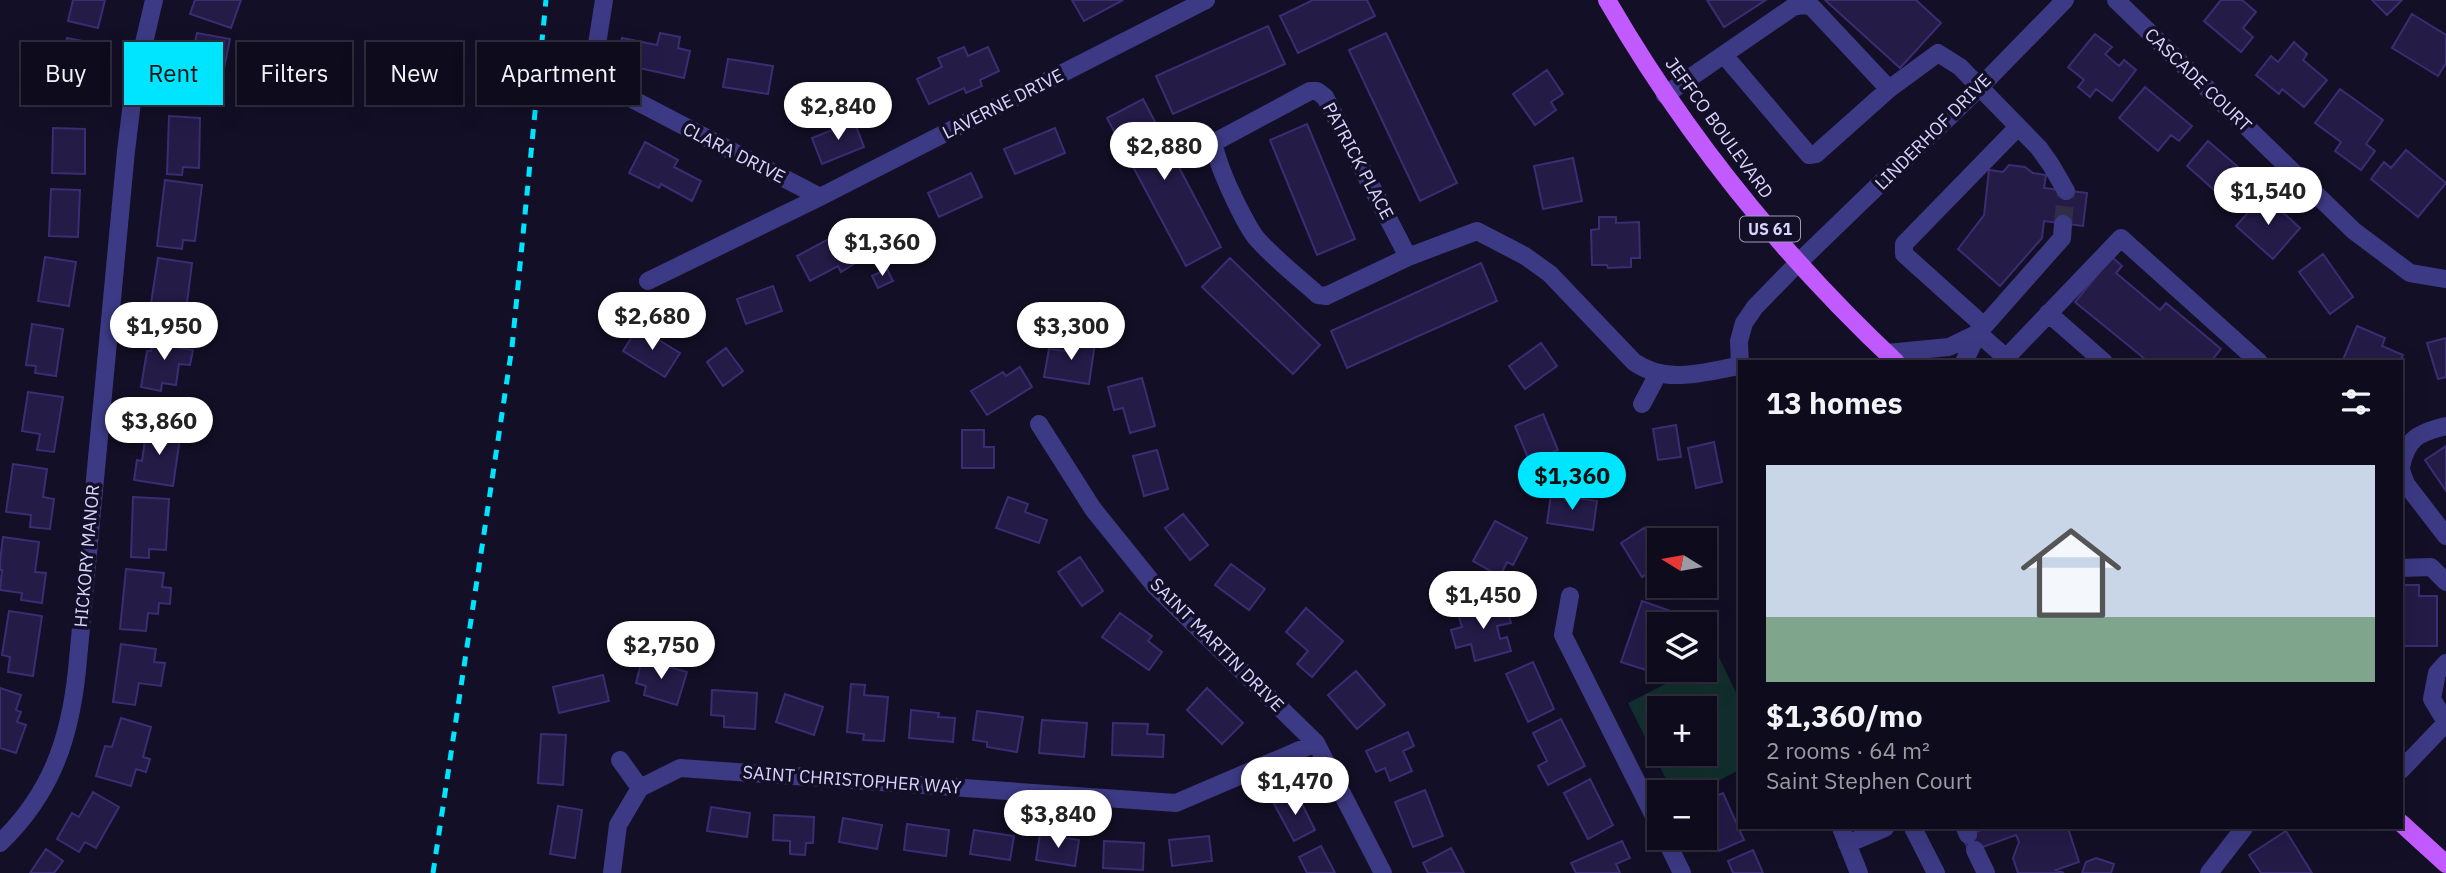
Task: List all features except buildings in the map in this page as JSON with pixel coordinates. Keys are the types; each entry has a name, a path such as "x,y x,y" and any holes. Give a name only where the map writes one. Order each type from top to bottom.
{"main road":[{"name":"JEFFCO BOULEVARD","path":"1607,0 1665,95 1745,202 1839,306 1891,358"},
{"path":"2403,825 2446,864"}],"street":[{"name":"HICKORY MANOR","path":"0,843 31,808 50,777 69,725 78,659 126,151 134,86 154,0"},
{"name":"CLARA DRIVE","path":"604,0 594,63 611,89 820,197"},
{"name":"LAVERNE DRIVE","path":"648,281 820,197 1206,0"},
{"name":"LINDERHOF DRIVE","path":"1739,360 1739,341 1744,323 1755,307 2065,0"},
{"name":"CASCADE COURT","path":"2116,0 2354,232 2410,274 2446,279"},
{"path":"1665,95 1793,7 1804,5 1812,7 1889,89"},
{"path":"1724,55 1809,155 1816,154 1889,89 1938,53 1960,67 2018,127 2052,165 2066,191"},
{"name":"PATRICK PLACE","path":"1408,257 1325,97 1317,91 1310,91 1215,142 1213,148 1225,180 1255,238 1318,295 1326,296 1408,257 1470,232 1482,232 1525,256 1550,274 1634,362 1658,374"},
{"path":"2018,127 1903,249 1904,254 2008,360 2048,313 2121,238 2257,360"},
{"path":"1965,360 1981,330 2062,238 2063,224"},
{"path":"2048,313 2102,360"},
{"path":"1891,358 1948,347 1981,330"},
{"path":"1642,404 1658,374 1676,376 1738,366"},
{"name":"SAINT MARTIN DRIVE","path":"1039,424 1093,509 1155,586 1316,743 1383,873"},
{"path":"2403,460 2407,444 2416,436 2446,426"},
{"path":"2403,474 2406,484 2446,536"},
{"path":"2403,568 2431,567 2446,582"},
{"path":"1570,596 1563,635 1647,803"},
{"path":"2403,768 2446,723 2432,699 2437,673 2446,663"},
{"name":"SAINT CHRISTOPHER WAY","path":"640,788 680,768 1176,803 1316,743"},
{"path":"612,873 618,825 640,788 621,760"},
{"path":"1859,873 1844,836 1880,829"},
{"path":"1914,829 1936,873"},
{"path":"2209,873 2243,829"},
{"path":"1970,838 1986,873"},
{"path":"1671,850 1682,873"}],"green space":[{"path":"1719,657 1738,697 1738,771 1717,782 1666,780 1660,766 1717,766 1717,696 1647,696 1647,741 1628,703 1669,682 1717,682"}],"tunnel":[{"path":"2063,224 2066,191"}],"railway":[{"path":"433,873 512,347 546,0"}]}
